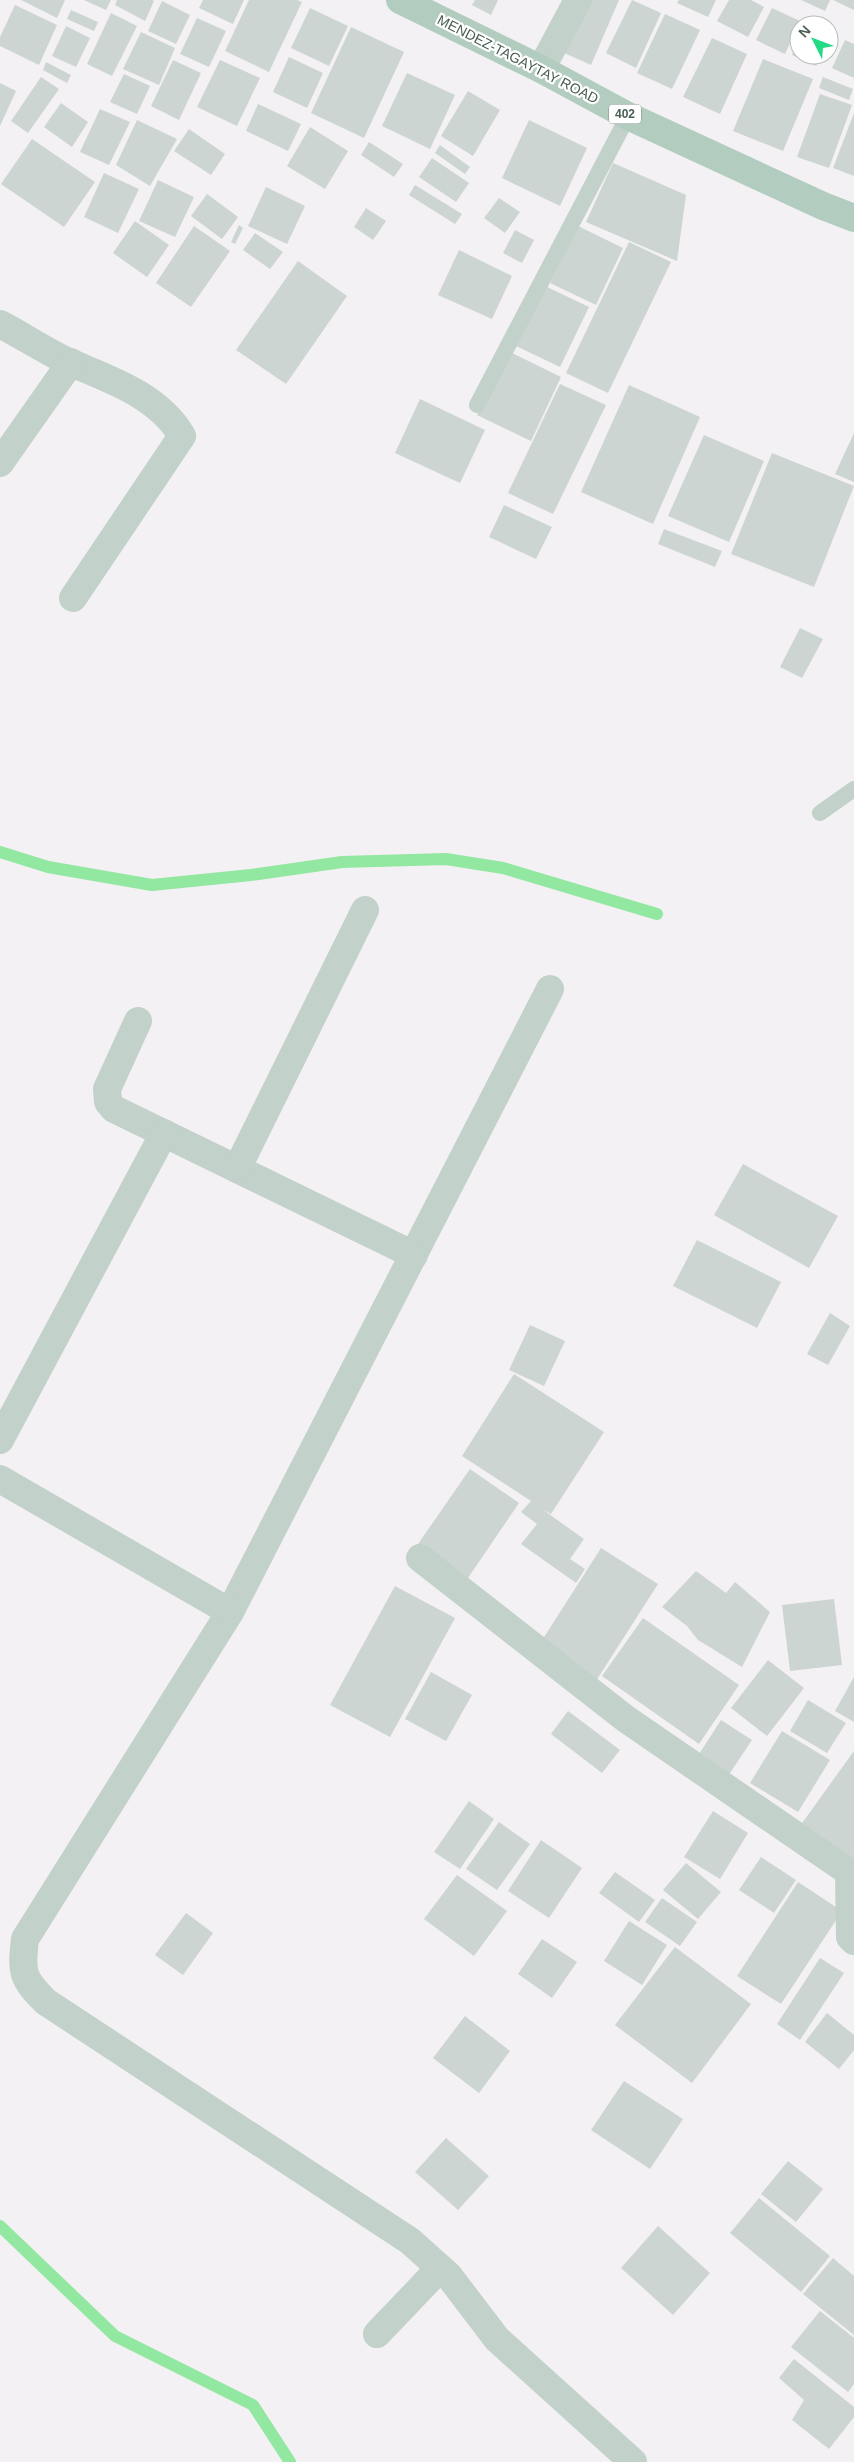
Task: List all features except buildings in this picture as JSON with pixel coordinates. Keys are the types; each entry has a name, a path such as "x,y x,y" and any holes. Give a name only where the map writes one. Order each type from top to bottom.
{"main road":[{"name":"MENDEZ-TAGAYTAY ROAD","path":"400,0 541,69 628,116 823,206 854,218"}],"street":[{"path":"541,69 578,0"},
{"path":"0,324 71,362 126,386 173,421 182,436 73,598"},
{"path":"0,463 71,362"},
{"path":"237,1169 365,910"},
{"path":"550,989 230,1612 25,1939 22,1963 27,1983 46,2002 410,2241 449,2276 497,2339 633,2462"},
{"path":"138,1021 108,1089 108,1102 114,1109 414,1254"},
{"path":"0,1440 164,1133"},
{"path":"0,1479 230,1612"},
{"path":"420,1558 626,1719 848,1872 850,1937 854,1941"},
{"path":"377,2334 440,2268"}],"lane":[{"path":"477,404 628,116"},
{"path":"820,813 854,789"}],"waterway":[{"path":"0,852 48,867 152,885 251,875 342,862 446,859 503,868 657,914"},
{"path":"0,2226 115,2336 253,2405 290,2462"}]}
